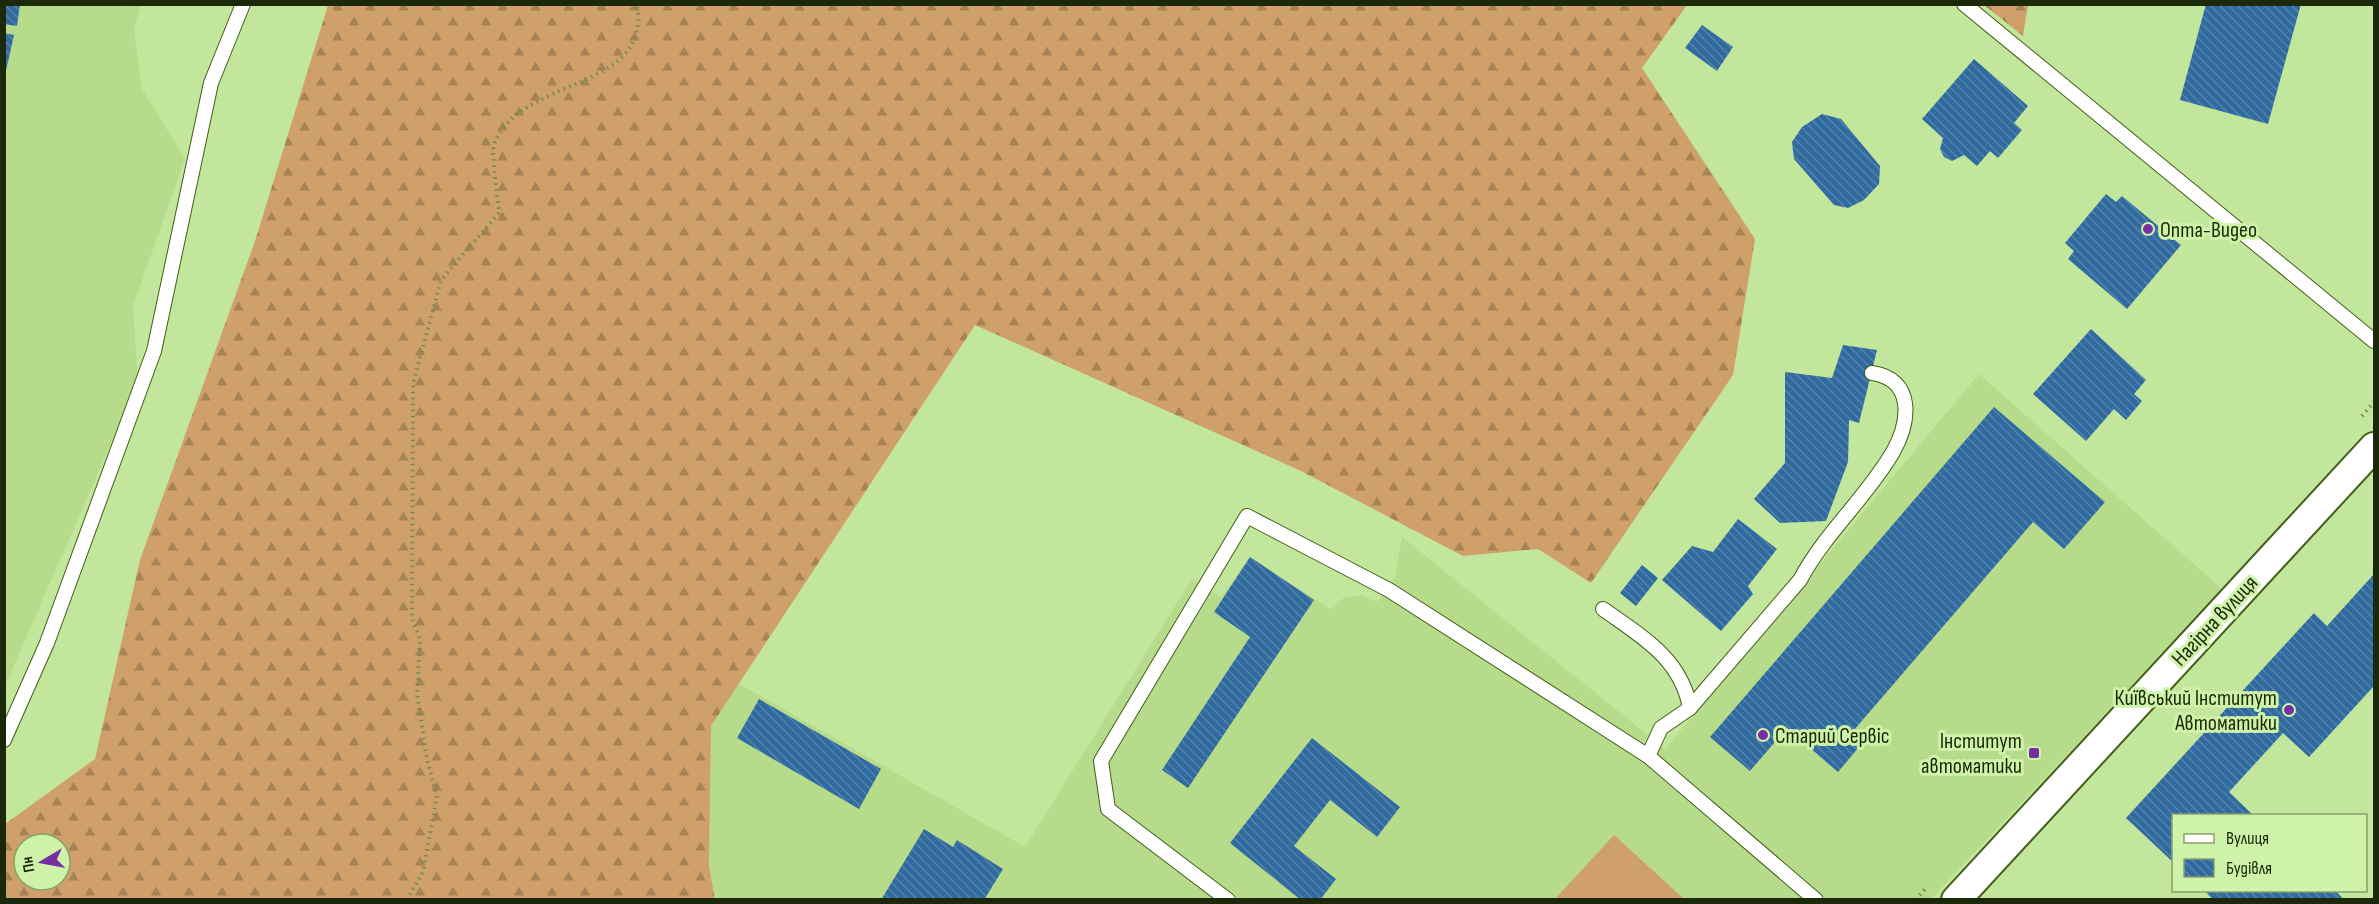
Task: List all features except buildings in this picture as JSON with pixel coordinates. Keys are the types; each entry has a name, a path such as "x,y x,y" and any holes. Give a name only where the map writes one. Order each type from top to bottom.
{"street":[{"name":"Нагірна вулиця","path":"1956,900 2374,447"}],"lane":[{"path":"4,740 47,643 154,351 211,83 243,4"},
{"path":"1964,4 2374,341"},
{"path":"1647,756 1661,728 1690,708 1800,580 1812,559 1892,454 1904,427 1905,409 1902,391 1897,382 1886,375 1872,373"},
{"path":"1228,900 1217,895 1108,809 1101,761 1247,516 1389,590 1647,756 1816,900"},
{"path":"1604,609 1668,658 1685,684 1690,708"}],"path":[{"path":"407,900 423,872 436,796 427,759 417,694 420,639 412,619 413,384 441,280 499,213 494,145 515,114 556,90 596,77 631,50 641,22 638,4"}],"shaded area":[{"path":"5,5 141,5 134,29 142,89 185,159 133,306 138,382 5,686"},
{"path":"1979,374 2222,589 1931,899 715,899 709,866 711,726 738,683 1025,847 1192,579 1221,597 1250,557 1330,609 1345,597 1361,595 1377,602 1395,577 1402,537 1665,749"}],"green space":[{"path":"328,5 1687,5 1642,68 1755,239 1733,375 1591,583 1538,549 1463,556 1299,470 975,325 711,726 709,866 715,899 5,899 5,824 95,759 140,560 255,241"},
{"path":"1984,5 2028,5 2023,36"},
{"path":"1614,835 1684,899 1555,899"}],"place":[{"name":"Опта-Видео","path":"2148,229"},
{"name":"Київський Інститут Автоматики","path":"2289,710"},
{"name":"Старий Сервіс","path":"1763,735"},
{"name":"Інститут автоматики","path":"2034,753"}]}
